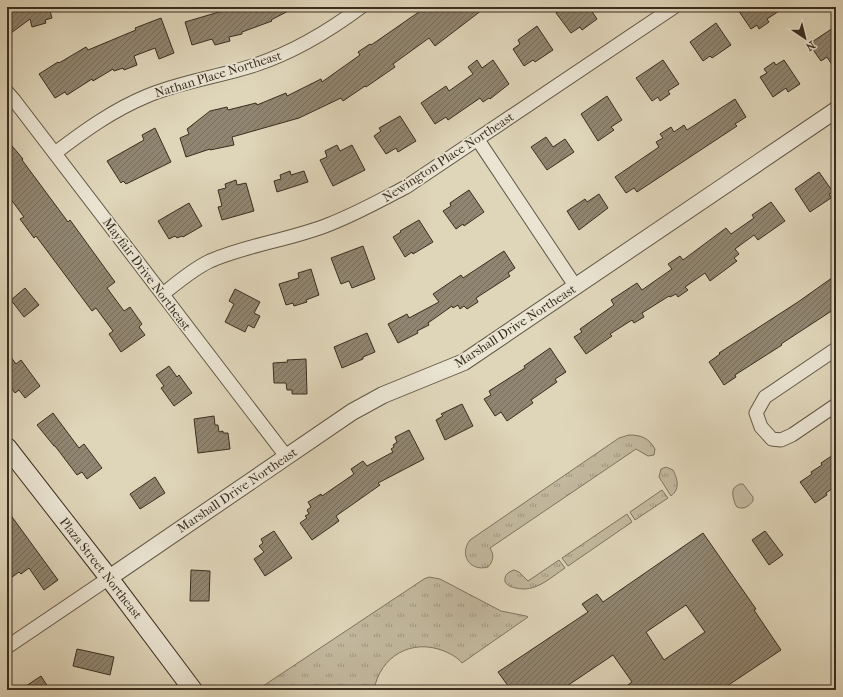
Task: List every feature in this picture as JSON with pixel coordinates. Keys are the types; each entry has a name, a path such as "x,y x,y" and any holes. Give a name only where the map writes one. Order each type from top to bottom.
{"main road":[{"name":"Plaza Street Northeast","path":"7,447 109,578 193,690"}],"street":[{"name":"Newington Place Northeast","path":"163,294 191,272 209,261 236,251 290,238 329,224 369,207 406,187 674,7"},
{"name":"Nathan Place Northeast","path":"55,154 76,137 115,111 147,96 179,84 255,65 287,52 319,36 355,9"},
{"name":"Mayfair Drive Northeast","path":"7,92 286,456"},
{"name":"Marshall Drive Northeast","path":"7,647 352,412 384,395 464,362 836,110"},
{"path":"478,140 576,287"},
{"path":"836,349 765,397 756,412 761,427 772,439 781,440 792,435 836,405"}],"green space":[{"path":"629,435 641,437 650,442 655,449 654,455 648,456 636,449 490,548 493,558 488,567 476,567 468,561 466,551 470,540 619,438"},
{"path":"666,467 673,470 677,481 676,490 671,496 659,477 661,469"},
{"path":"740,484 743,484 753,497 753,501 750,504 742,508 737,507 733,495 734,488"},
{"path":"662,490 668,498 635,520 630,512"},
{"path":"627,514 632,522 568,566 562,558"},
{"path":"559,560 565,568 536,587 523,589 516,588 505,582 508,573 514,570 519,572 528,581"},
{"path":"429,577 440,579 501,611 528,617 462,663 449,653 432,648 420,647 399,653 390,659 383,668 377,678 374,690 257,690 424,579"}],"building":[{"path":"7,7 49,7 52,18 45,20 46,23 32,27 30,19 7,36"},
{"path":"236,7 296,7 271,20 272,21 242,32 242,34 229,37 230,41 215,45 212,39 192,45 185,22"},
{"path":"426,7 486,7 435,46 429,38 393,64 395,67 343,101 341,98 299,118 232,137 234,145 210,149 186,157 180,138 189,134 187,129 210,111 227,107 228,110 256,103 257,105 286,93 287,96 321,79 322,82 360,55 358,52 370,44 371,45"},
{"path":"564,7 589,7 597,19 582,30 580,27 571,33 556,13"},
{"path":"736,7 785,7 767,19 769,22 759,29 757,25 751,29"},
{"path":"161,18 174,53 159,59 155,48 134,56 137,65 124,70 123,68 114,71 113,69 93,81 92,79 67,95 65,92 55,98 39,74 86,47 88,50 136,30 135,28"},
{"path":"716,23 731,45 712,58 710,56 703,61 690,42"},
{"path":"537,26 553,50 535,62 533,60 524,66 513,49 520,44 518,40"},
{"path":"836,26 836,71 827,57 821,61 809,44"},
{"path":"477,60 482,68 493,60 509,84 490,99 489,98 483,102 480,98 448,120 446,117 435,124 421,103 446,86 449,91 473,74 468,67"},
{"path":"663,60 679,84 668,91 670,94 660,101 658,97 652,101 636,78"},
{"path":"784,60 800,84 788,92 786,88 773,97 760,77 767,73 764,69 774,62 776,65"},
{"path":"607,96 622,120 611,127 614,130 598,141 581,114"},
{"path":"735,99 746,117 735,124 737,126 637,192 634,188 626,193 615,177 659,147 656,142 663,138 660,134 671,127 674,132 684,125 687,130"},
{"path":"400,116 416,141 398,152 396,148 386,154 374,136 381,131 379,128"},
{"path":"155,128 171,162 126,184 123,181 121,183 107,161 144,140 142,135"},
{"path":"546,137 553,147 565,139 574,152 547,170 531,147"},
{"path":"7,140 23,159 22,160 68,222 70,220 115,282 107,288 124,311 130,307 142,324 139,327 145,335 121,352 109,334 113,331 96,308 92,311 36,236 34,238 20,219 24,217 7,194"},
{"path":"337,145 340,151 352,145 365,170 333,186 320,160 327,157 325,151"},
{"path":"290,171 291,175 304,171 308,182 277,192 274,181 281,179 280,175"},
{"path":"819,172 833,192 829,194 831,198 810,212 795,189"},
{"path":"236,180 237,185 246,183 254,211 222,220 218,207 222,206 218,190 226,188 225,184"},
{"path":"469,190 484,212 464,226 463,224 456,229 443,211 451,206 450,203"},
{"path":"599,194 608,208 579,230 567,211 585,199 587,202"},
{"path":"771,202 785,221 758,240 754,235 735,249 739,254 734,258 737,261 710,281 705,273 685,287 688,290 678,297 676,294 670,297 669,296 642,313 644,317 634,323 632,320 610,334 612,336 586,354 574,337 582,332 580,329 614,305 611,300 637,283 642,290 672,269 668,264 680,256 683,260 726,228 731,234 754,218 752,215"},
{"path":"189,203 202,226 183,237 177,238 175,236 169,239 158,221"},
{"path":"419,220 433,242 405,257 393,237"},
{"path":"363,246 375,279 352,288 349,281 341,284 331,258"},
{"path":"504,251 515,268 508,273 510,276 476,298 478,302 467,309 464,306 460,309 458,305 453,308 452,306 428,323 429,325 417,331 418,333 398,343 388,324 407,314 409,318 439,302 433,294 461,275 463,278"},
{"path":"311,269 319,295 306,300 307,302 294,306 293,303 286,305 279,284 299,278 298,273"},
{"path":"836,275 836,308 735,375 736,377 724,385 709,362 720,354 719,353 798,302"},
{"path":"25,288 39,305 24,317 11,300"},
{"path":"235,289 260,302 254,313 260,316 254,328 248,325 245,332 225,322 234,304 229,301"},
{"path":"367,333 375,352 342,368 334,347"},
{"path":"550,348 566,372 555,379 557,382 531,400 533,403 507,421 501,412 495,416 484,399 491,395 489,391 525,368 524,366"},
{"path":"7,352 16,364 21,360 40,386 25,398 19,390 15,393 7,382"},
{"path":"306,359 307,394 292,394 292,390 287,390 286,383 274,383 273,363 288,362 287,360"},
{"path":"169,366 177,377 179,375 192,393 174,406 161,388 164,386 156,375"},
{"path":"462,404 473,426 445,440 436,420 443,416 441,414"},
{"path":"53,413 79,448 84,444 102,468 87,479 82,472 77,475 37,425"},
{"path":"214,416 215,425 218,425 219,432 223,431 223,433 228,433 230,449 198,453 194,419"},
{"path":"409,430 424,459 378,483 380,485 336,516 339,521 312,540 300,523 307,518 305,516 309,514 307,510 311,507 308,502 321,494 322,496 354,474 351,469 363,461 367,466 393,452 391,449 397,442 395,437"},
{"path":"836,453 836,486 826,493 827,495 815,503 800,482 822,465 821,463"},
{"path":"155,477 165,493 140,509 130,494"},
{"path":"7,510 58,580 44,590 29,568 21,574 19,572 7,581"},
{"path":"274,531 292,558 265,576 254,559 264,552 259,546 263,543 261,539"},
{"path":"765,531 783,555 769,565 752,540"},
{"path":"703,533 756,609 754,610 781,650 721,690 621,690 632,682 613,655 561,690 511,690 498,672 588,612 582,604 597,594 603,602","holes":["686,605 705,632 664,660 646,632"]},
{"path":"191,570 210,571 209,601 190,601"},
{"path":"77,649 114,657 110,675 73,666"},
{"path":"41,676 50,690 20,690"}]}
